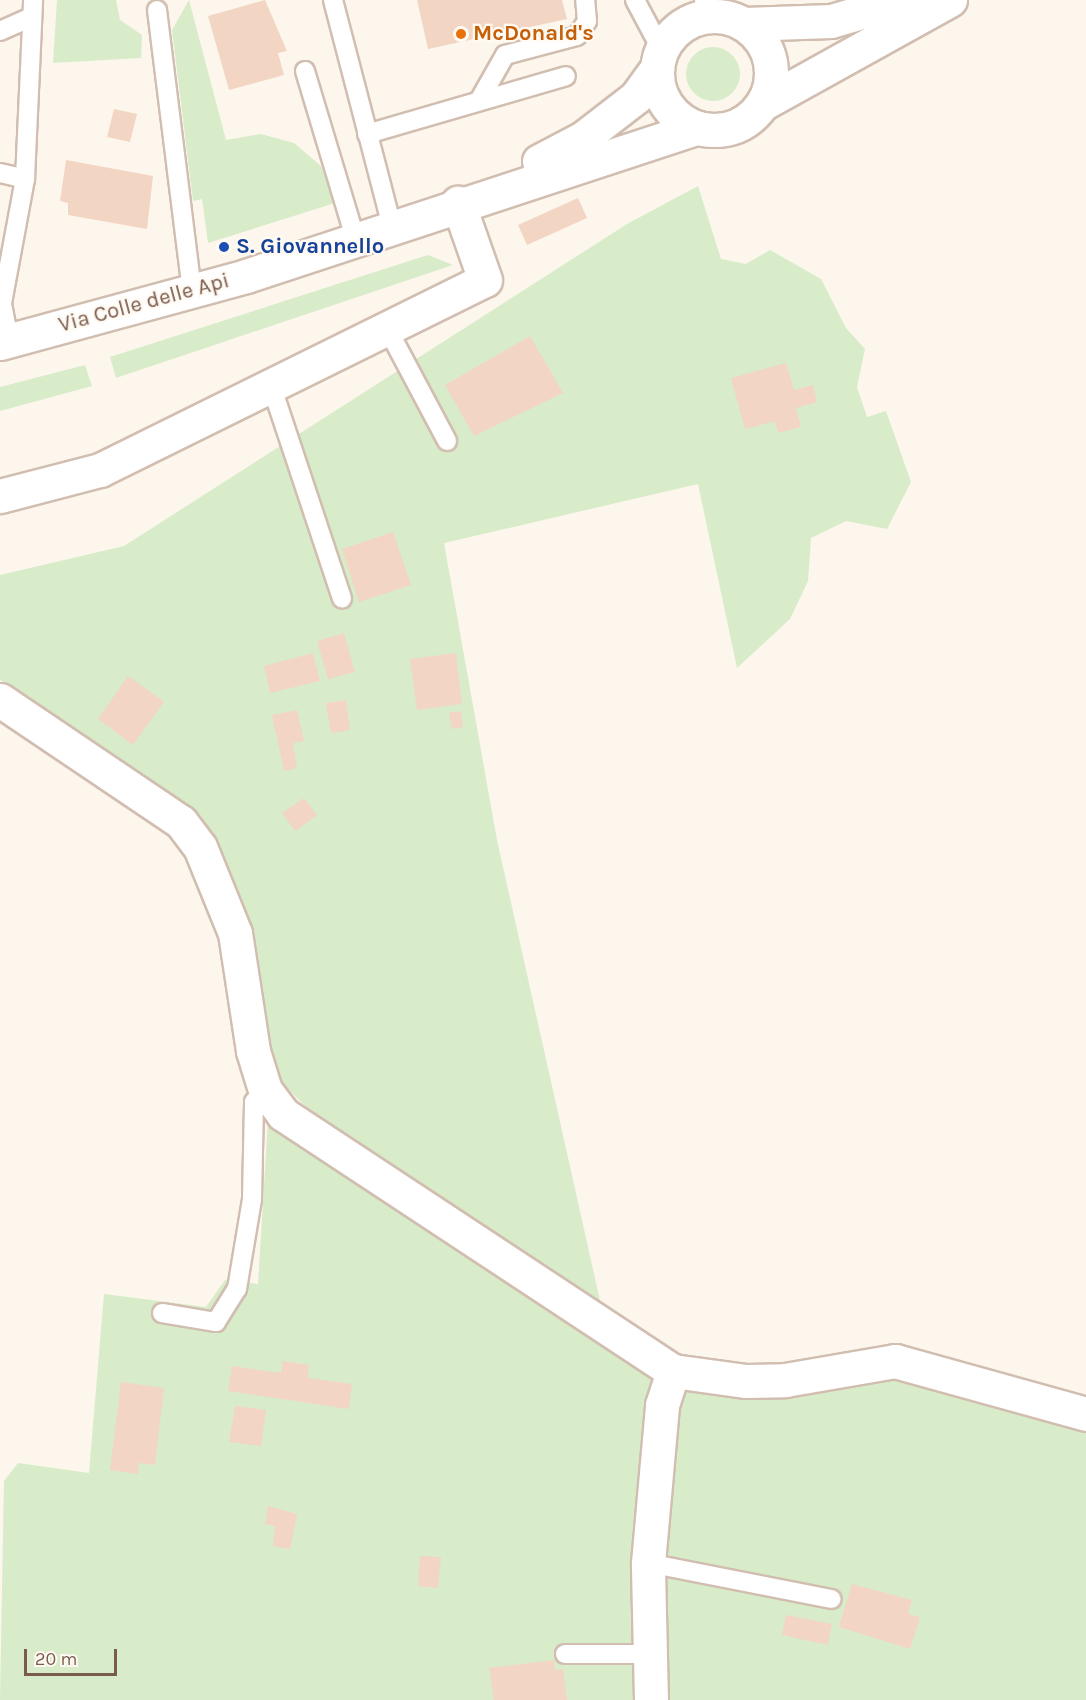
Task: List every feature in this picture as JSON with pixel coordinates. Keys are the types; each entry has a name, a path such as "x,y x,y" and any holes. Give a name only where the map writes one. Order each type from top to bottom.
{"street":[{"path":"903,0 831,21 722,13 695,18 675,30 659,59 660,94 670,108 697,128 734,127 762,104 950,0"},
{"path":"722,13 761,39 770,60 771,83 762,104"},
{"name":"Via Colle delle Api","path":"458,203 583,138 636,97 659,59"},
{"name":"Via Colle delle Api","path":"4,341 192,290 697,128"},
{"path":"0,496 100,470 485,280 458,203"},
{"path":"0,700 182,822 200,847 235,933 253,1051 265,1090 283,1114 674,1371 746,1381 785,1380 896,1360 1086,1414"},
{"path":"651,1700 648,1563 662,1405 674,1371"}],"lane":[{"path":"333,0 392,226"},
{"path":"479,101 505,55 577,36 587,21 585,0"},
{"path":"635,0 659,59"},
{"path":"0,31 32,9"},
{"path":"4,341 2,303 25,179 32,9"},
{"path":"157,10 192,290"},
{"path":"305,71 355,238"},
{"path":"367,134 566,76"},
{"path":"0,172 25,179"},
{"path":"387,328 447,441"},
{"path":"272,385 342,599"},
{"path":"162,1313 216,1322 237,1289 252,1199 254,1102 265,1090"},
{"path":"648,1563 831,1599"},
{"path":"565,1654 650,1654"}],"green space":[{"path":"57,0 116,0 120,20 142,35 141,58 53,63"},
{"path":"189,0 226,140 261,134 294,143 321,166 335,203 208,243 202,199 193,201 172,30"},
{"path":"708,47 718,47 728,51 736,59 740,74 736,89 728,97 718,101 708,101 698,97 690,89 686,79 686,69 690,59 698,51"},
{"path":"698,186 721,259 746,264 770,250 821,279 846,328 865,349 857,387 867,417 886,411 911,482 887,529 846,521 811,538 808,581 790,619 737,668 698,484 444,543 497,840 603,1314 304,1105 271,1072 253,944 227,865 191,815 0,680 0,575 124,546 627,224"},
{"path":"428,255 453,265 116,378 110,357"},
{"path":"85,365 92,386 0,411 0,387"},
{"path":"268,1120 646,1366 714,1394 796,1397 894,1380 953,1386 1086,1432 1086,1700 0,1700 4,1481 18,1463 89,1473 104,1294 206,1307 225,1280 258,1284"}],"building":[{"path":"265,0 287,51 278,53 284,75 229,90 208,16"},
{"name":"McDonald's","path":"417,0 562,0 567,19 428,49"},
{"path":"114,109 137,114 130,142 107,137"},
{"path":"66,160 153,176 147,229 68,215 68,203 60,201"},
{"path":"578,198 587,218 527,245 518,225"},
{"path":"530,336 563,393 474,436 445,385"},
{"path":"786,363 794,390 813,385 817,402 796,408 801,427 778,433 775,421 745,429 731,378"},
{"path":"393,532 411,585 359,602 342,549"},
{"path":"344,633 355,672 328,679 317,641"},
{"path":"313,653 320,681 270,693 264,666"},
{"path":"456,653 462,704 417,710 410,659"},
{"path":"128,676 164,702 133,745 98,719"},
{"path":"346,700 350,730 331,733 326,703"},
{"path":"297,710 304,741 293,743 297,768 284,771 272,715"},
{"path":"461,711 463,727 452,729 449,713"},
{"path":"304,798 317,815 295,831 282,813"},
{"path":"283,1361 309,1365 308,1378 352,1384 349,1409 228,1391 232,1366 281,1373"},
{"path":"121,1382 164,1388 155,1465 139,1463 138,1474 110,1470"},
{"path":"235,1406 266,1410 261,1446 229,1442"},
{"path":"268,1506 297,1514 290,1549 273,1546 275,1526 265,1524"},
{"path":"420,1556 441,1557 438,1588 418,1586"},
{"path":"852,1584 912,1600 908,1614 920,1617 910,1649 839,1627"},
{"path":"786,1615 832,1624 828,1645 782,1635"},
{"path":"554,1660 555,1670 563,1669 567,1700 494,1700 489,1668"}],"place":[{"name":"McDonald's","path":"461,34"},
{"name":"S. Giovannello","path":"224,247"}]}
